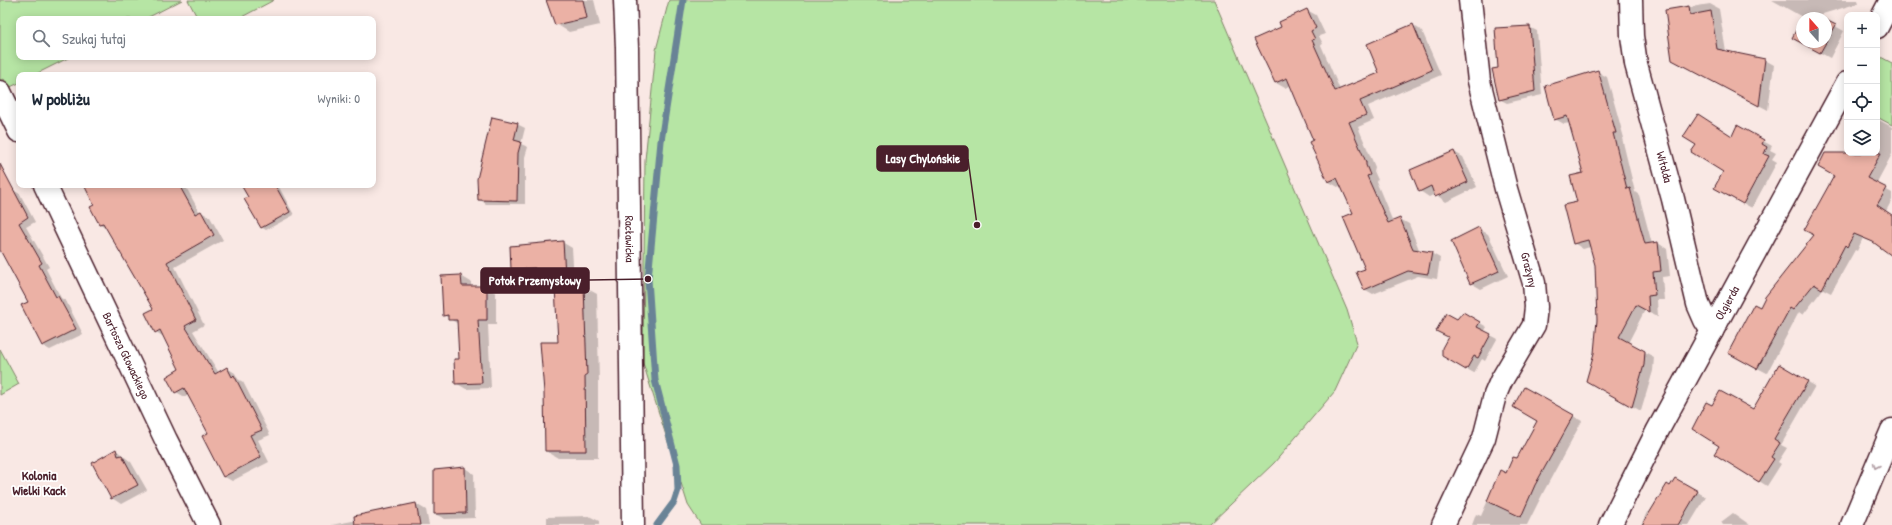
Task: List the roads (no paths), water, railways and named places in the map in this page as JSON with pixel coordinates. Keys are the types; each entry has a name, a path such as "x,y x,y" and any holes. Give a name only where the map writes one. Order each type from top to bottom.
{"street":[{"name":"Racławicka","path":"624,0 627,48 633,525"},
{"name":"Grażyny","path":"1443,525 1484,438 1495,395 1501,380 1534,325 1536,307 1534,283 1506,189 1479,80 1470,0"},
{"name":"Witolda","path":"1631,0 1632,36 1636,64 1673,199 1698,304 1704,320 1712,331"},
{"path":"1880,21 1891,0"},
{"name":"Olgierda","path":"1610,525 1658,430 1846,84"},
{"path":"0,92 16,125"},
{"name":"Bartosza Głowackiego","path":"46,188 166,440 209,525"},
{"path":"1852,525 1892,430"}],"waterway":[{"path":"657,525 674,502 678,490 677,465 655,380 648,279 661,141 683,0"}],"place":[{"name":"Lasy Chylońskie","path":"977,225"},
{"name":"Potok Przemysłowy","path":"648,279"}],"district":[{"name":"Kolonia Wielki Kack","path":"39,482"}]}
